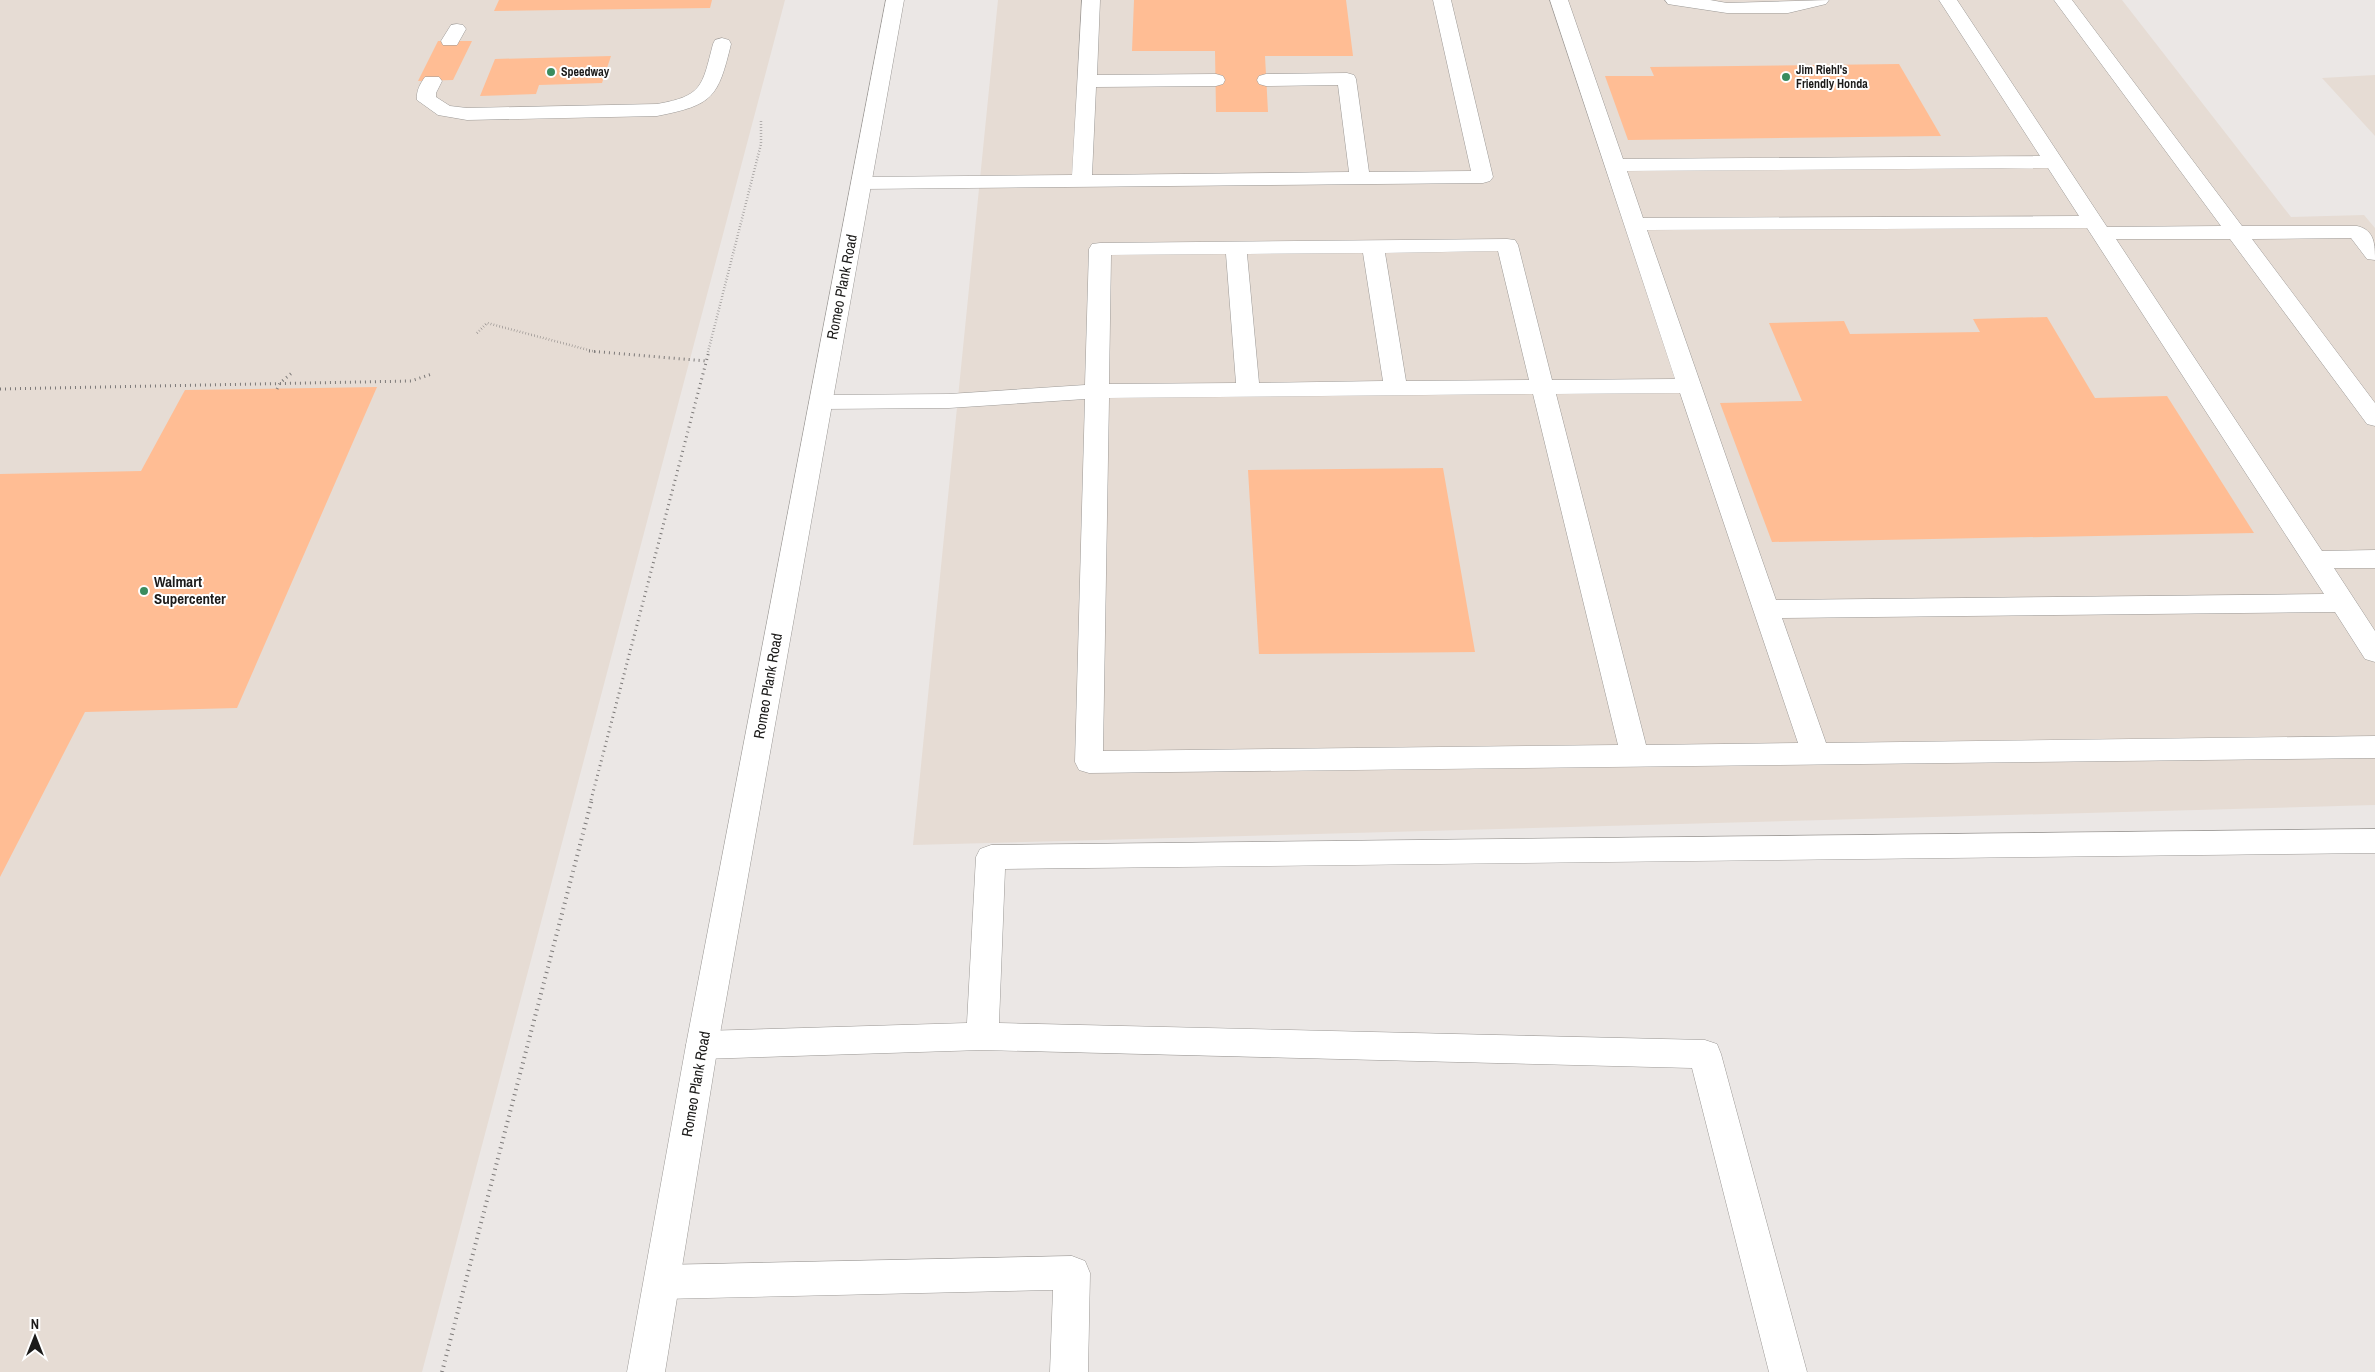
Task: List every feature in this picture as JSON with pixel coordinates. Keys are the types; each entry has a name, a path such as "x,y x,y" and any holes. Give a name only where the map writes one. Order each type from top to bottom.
{"main road":[{"name":"Romeo Plank Road","path":"646,1372 702,1045 895,0"},
{"path":"1082,181 1091,0"},
{"path":"862,183 1483,177 1442,0"},
{"path":"1559,0 1816,754"},
{"path":"1674,0 1727,8 1788,8 1820,0"},
{"path":"1948,0 2375,652"},
{"path":"2063,0 2375,419"},
{"path":"432,81 426,93 428,100 445,111 467,114 657,110 683,106 700,97 711,87 722,44"},
{"path":"1266,80 1347,79 1360,179"},
{"path":"1088,81 1216,80"},
{"path":"1614,165 2054,162"},
{"path":"1634,224 2097,227 2236,232 2357,232 2375,254"},
{"path":"1373,246 1396,389"},
{"path":"1635,756 1507,246 1100,249 1089,762 2375,748"},
{"path":"1236,248 1248,390"},
{"path":"821,402 949,401 1097,391 1689,386"},
{"path":"2314,560 2375,559"},
{"path":"1766,610 2342,603"},
{"path":"982,1036 991,857 2375,841"},
{"path":"702,1045 982,1036 1705,1054 1788,1372"},
{"path":"662,1282 1072,1273 1069,1372"}],"path":[{"path":"442,1372 706,361 761,144 761,120"},
{"path":"477,332 488,323 579,349 608,354 706,361"},
{"path":"277,389 280,383 293,372"},
{"path":"0,389 411,381 432,374"}],"shaded area":[{"path":"0,0 785,0 422,1372 0,1372"},
{"path":"998,0 2122,0 2291,217 2364,215 2375,228 2375,805 913,845"},
{"path":"2375,75 2375,136 2322,78"}],"building":[{"path":"499,0 712,0 710,8 494,11"},
{"path":"1134,0 1346,0 1353,56 1265,56 1268,112 1216,112 1215,51 1132,51"},
{"path":"438,41 472,41 453,80 418,81"},
{"path":"611,56 602,83 539,85 536,94 480,96 495,59"},
{"path":"1899,64 1941,136 1628,140 1605,76 1654,76 1650,67"},
{"path":"2047,317 2095,398 2167,396 2254,533 1772,542 1720,403 1802,401 1769,323 1844,321 1850,334 1980,332 1973,319"},
{"name":"Walmart Supercenter","path":"377,387 237,708 85,712 0,877 0,474 141,471 185,390"},
{"path":"1443,468 1475,652 1259,654 1248,470"}],"place":[{"name":"Speedway","path":"551,72"},
{"name":"Jim Riehl's Friendly Honda","path":"1786,77"},
{"name":"Walmart Supercenter","path":"144,591"}]}
